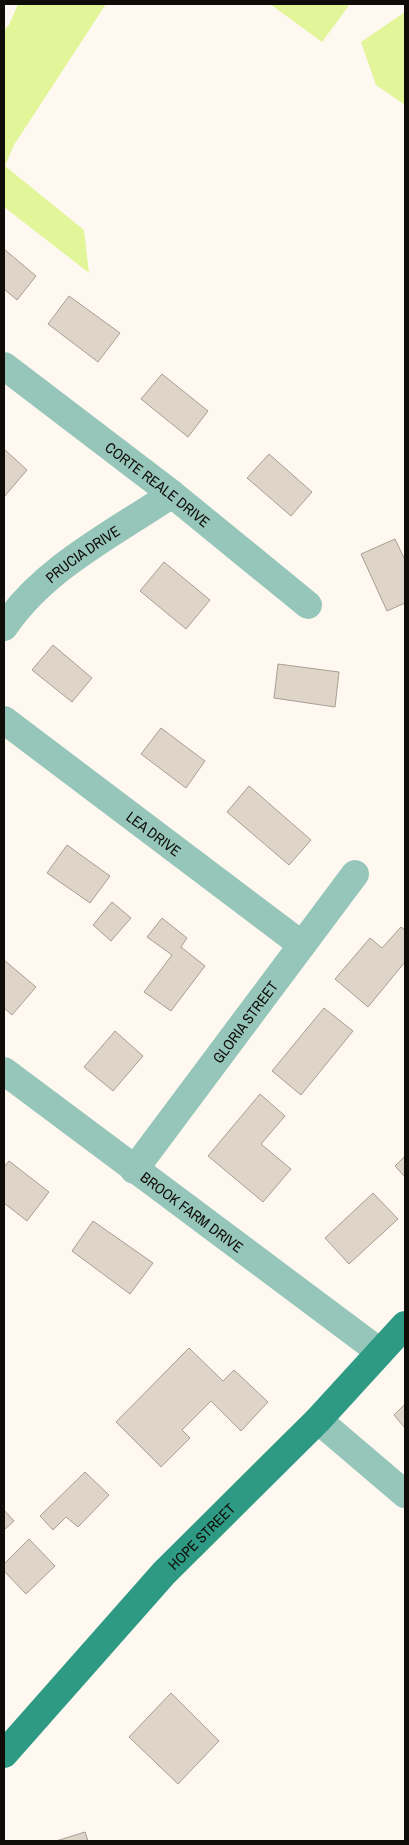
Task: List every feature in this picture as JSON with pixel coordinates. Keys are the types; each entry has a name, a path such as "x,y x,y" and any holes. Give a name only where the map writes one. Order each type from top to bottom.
{"main road":[{"name":"HOPE STREET","path":"4,1754 164,1573 318,1420 405,1325"}],"street":[{"name":"CORTE REALE DRIVE","path":"4,366 172,494 308,604"},
{"name":"PRUCIA DRIVE","path":"4,627 35,588 77,556 172,494"},
{"name":"LEA DRIVE","path":"4,720 302,946"},
{"name":"GLORIA STREET","path":"134,1170 355,874"},
{"name":"BROOK FARM DRIVE","path":"4,1072 380,1352"},
{"path":"318,1420 405,1494"}],"green space":[{"path":"18,4 106,4 14,145 5,166 84,230 89,273 4,207 4,30 9,25"},
{"path":"270,4 350,4 322,42"},
{"path":"405,12 405,105 376,85 361,42"}],"building":[{"path":"4,249 36,276 17,300 4,289"},
{"path":"69,296 120,333 98,362 48,324"},
{"path":"162,374 208,411 188,437 141,399"},
{"path":"4,449 27,470 4,497"},
{"path":"269,454 312,492 291,516 247,478"},
{"path":"395,539 405,560 405,603 387,611 361,554"},
{"path":"164,562 210,600 186,629 140,591"},
{"path":"53,645 92,678 72,702 32,670"},
{"path":"278,664 339,672 335,707 274,698"},
{"path":"161,728 205,761 186,788 141,754"},
{"path":"249,786 311,840 289,865 227,812"},
{"path":"67,845 110,876 90,903 47,873"},
{"path":"112,902 131,918 111,941 93,925"},
{"path":"162,918 187,938 181,947 205,966 171,1011 144,992 172,955 147,937"},
{"path":"401,927 405,930 405,962 368,1007 335,979 370,938 382,948"},
{"path":"4,960 36,987 12,1015 4,1008"},
{"path":"324,1008 353,1031 301,1095 272,1071"},
{"path":"115,1031 143,1056 113,1091 84,1067"},
{"path":"260,1094 285,1116 261,1144 291,1169 263,1202 208,1156"},
{"path":"405,1156 405,1177 395,1166"},
{"path":"9,1161 49,1192 27,1221 4,1203 4,1167"},
{"path":"373,1193 398,1219 349,1264 325,1238"},
{"path":"93,1221 153,1263 130,1294 72,1251"},
{"path":"189,1348 223,1381 234,1370 268,1402 241,1431 211,1401 182,1430 190,1438 161,1467 116,1422"},
{"path":"405,1404 405,1428 394,1415"},
{"path":"85,1472 109,1495 78,1527 66,1517 53,1530 40,1516"},
{"path":"4,1510 14,1521 5,1529 4,1528"},
{"path":"29,1539 55,1566 26,1594 4,1571 4,1564"},
{"path":"171,1693 219,1741 178,1784 129,1737"},
{"path":"85,1832 88,1841 56,1841"}]}
